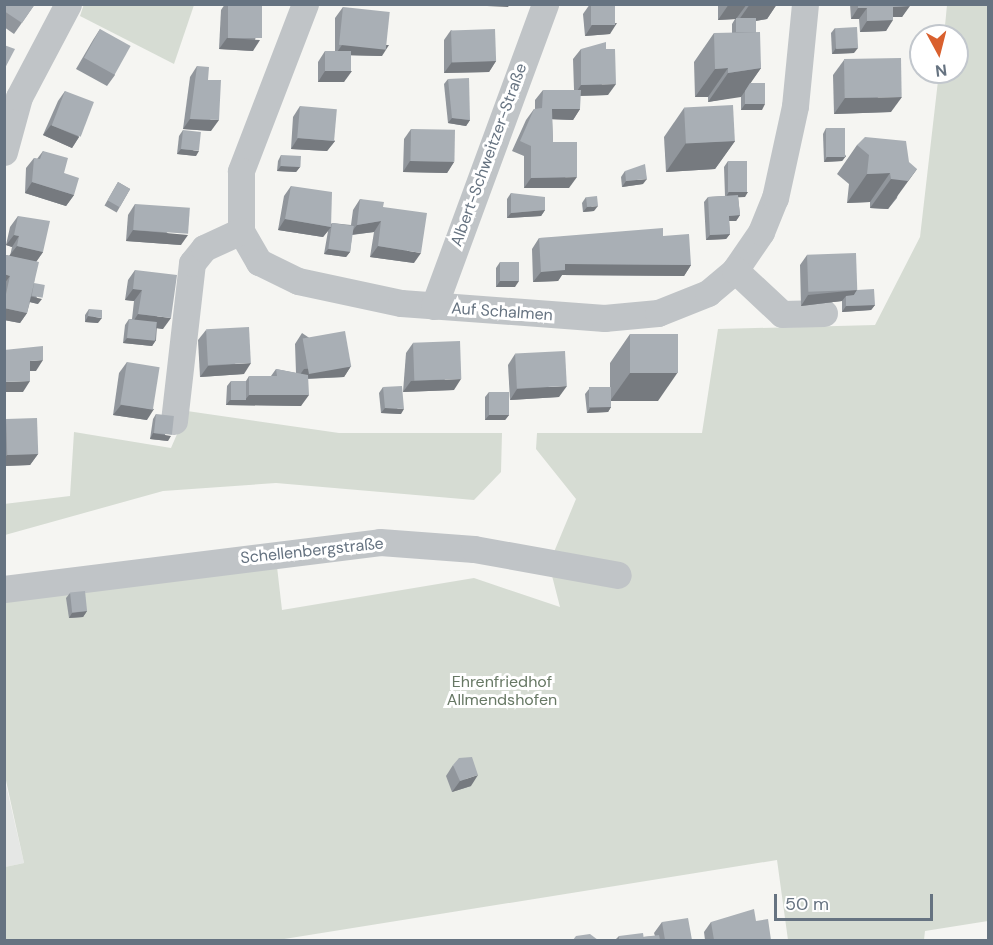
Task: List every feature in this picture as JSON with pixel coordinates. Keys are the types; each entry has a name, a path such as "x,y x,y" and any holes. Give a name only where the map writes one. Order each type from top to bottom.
{"street":[{"path":"4,152 19,97 68,4"},
{"path":"174,421 192,263 204,248 241,231 241,171 305,4"},
{"name":"Albert-Schweitzer-Straße","path":"434,306 545,4"},
{"name":"Auf Schalmen","path":"241,231 259,262 275,274 434,306 604,318 658,313 708,293 735,270 775,198 795,106 805,4"},
{"path":"735,270 782,314 824,313"},
{"name":"Schellenbergstraße","path":"4,588 380,542 474,549 618,575"}],"shaded area":[{"path":"4,776 24,863 5,867 4,867"}],"green space":[{"path":"84,4 194,5 174,64 80,16"},
{"name":"Ehrenfriedhof Allmendshofen","path":"947,5 988,5 988,921 925,931 924,940 788,940 777,860 278,940 5,940 5,867 24,863 5,776 4,594 276,558 282,610 474,578 560,607 549,564 576,499 536,449 537,433 702,433 718,329 875,325 920,237 938,84 969,84 969,24 945,24"},
{"path":"187,411 339,433 502,433 501,472 474,500 276,483 163,491 5,535 4,504 70,496 74,432 171,448"}],"building":[{"path":"4,4 35,4 22,23 4,11"},
{"path":"228,4 262,4 262,38 228,38"},
{"path":"591,4 615,4 615,25 591,25"},
{"path":"858,4 910,4 910,6 893,7 893,20 867,21 867,8 858,8"},
{"path":"343,7 390,12 386,50 339,45"},
{"path":"736,18 756,18 756,32 736,32"},
{"path":"857,27 858,48 836,49 835,28"},
{"path":"100,29 131,46 115,75 84,58"},
{"path":"495,29 496,61 452,63 451,31"},
{"path":"760,32 761,68 728,73 728,68 715,69 714,33"},
{"path":"606,42 606,49 615,49 616,84 581,85 581,49"},
{"path":"4,45 15,49 4,70"},
{"path":"325,51 351,51 351,71 325,71"},
{"path":"901,58 902,97 845,98 844,59"},
{"path":"197,66 209,67 208,80 221,80 219,120 190,119"},
{"path":"469,78 470,120 452,118 448,79"},
{"path":"750,83 765,83 765,104 745,104 745,91"},
{"path":"543,90 581,90 580,109 552,109 553,142 577,142 577,177 531,178 531,146 520,141 534,109 542,108"},
{"path":"65,91 94,102 81,137 52,126"},
{"path":"733,105 735,141 686,144 684,108"},
{"path":"300,106 337,109 334,141 297,138"},
{"path":"826,128 845,128 845,157 826,157"},
{"path":"411,129 455,130 454,162 410,161"},
{"path":"183,130 201,132 199,151 181,149"},
{"path":"865,137 906,141 909,162 917,169 908,181 891,179 890,173 867,174 869,155 857,145"},
{"path":"43,151 68,158 64,173 79,178 74,195 32,182 34,158 40,159"},
{"path":"281,155 301,156 300,167 280,166"},
{"path":"728,161 747,161 747,192 728,192"},
{"path":"645,164 647,179 626,181 625,171"},
{"path":"118,182 130,189 120,207 108,200"},
{"path":"291,186 332,192 331,227 285,219"},
{"path":"511,193 545,197 545,210 511,213"},
{"path":"738,195 740,215 729,216 730,234 710,235 708,197"},
{"path":"597,196 598,206 587,207 586,197"},
{"path":"360,199 384,202 383,207 427,213 421,253 378,246 381,221 357,225"},
{"path":"135,204 190,208 188,234 133,230"},
{"path":"18,216 50,221 43,252 17,246 19,236 14,235"},
{"path":"332,223 354,226 350,252 328,249"},
{"path":"663,228 663,236 689,234 691,265 565,264 565,270 541,272 539,238"},
{"path":"856,253 857,290 808,292 807,255"},
{"path":"6,255 39,262 27,313 4,308 10,276 4,274"},
{"path":"500,262 519,262 519,281 500,281"},
{"path":"135,270 177,275 171,318 138,314 142,290 133,289"},
{"path":"34,283 45,285 43,298 32,296"},
{"path":"874,289 875,305 846,306 846,296 854,295 857,290"},
{"path":"89,309 102,310 102,318 88,316"},
{"path":"129,319 157,322 155,341 127,338"},
{"path":"249,327 251,363 208,365 206,329"},
{"path":"345,331 351,366 309,374 303,338"},
{"path":"630,334 678,334 678,373 630,373"},
{"path":"460,341 461,379 414,381 413,343"},
{"path":"43,346 43,360 30,361 30,381 4,382 4,350"},
{"path":"565,351 567,386 517,389 515,354"},
{"path":"127,362 160,367 153,410 120,404"},
{"path":"276,369 308,375 309,395 249,395 249,376 277,376"},
{"path":"231,381 246,381 246,400 231,400"},
{"path":"402,386 404,409 385,408 383,387"},
{"path":"589,387 611,387 611,407 589,407"},
{"path":"489,392 509,392 509,415 489,415"},
{"path":"156,414 174,416 172,435 154,433"},
{"path":"37,418 38,454 7,455 6,419"},
{"path":"85,591 87,611 72,612 70,593"},
{"path":"472,757 478,775 460,781 453,765 459,758"},
{"path":"754,909 756,921 768,919 771,940 714,940 711,922"},
{"path":"688,918 692,940 665,940 662,922"},
{"path":"643,933 644,940 619,940 619,936"},
{"path":"590,934 598,940 573,940 576,936"},
{"path":"659,935 660,940 644,940 643,937"}]}
